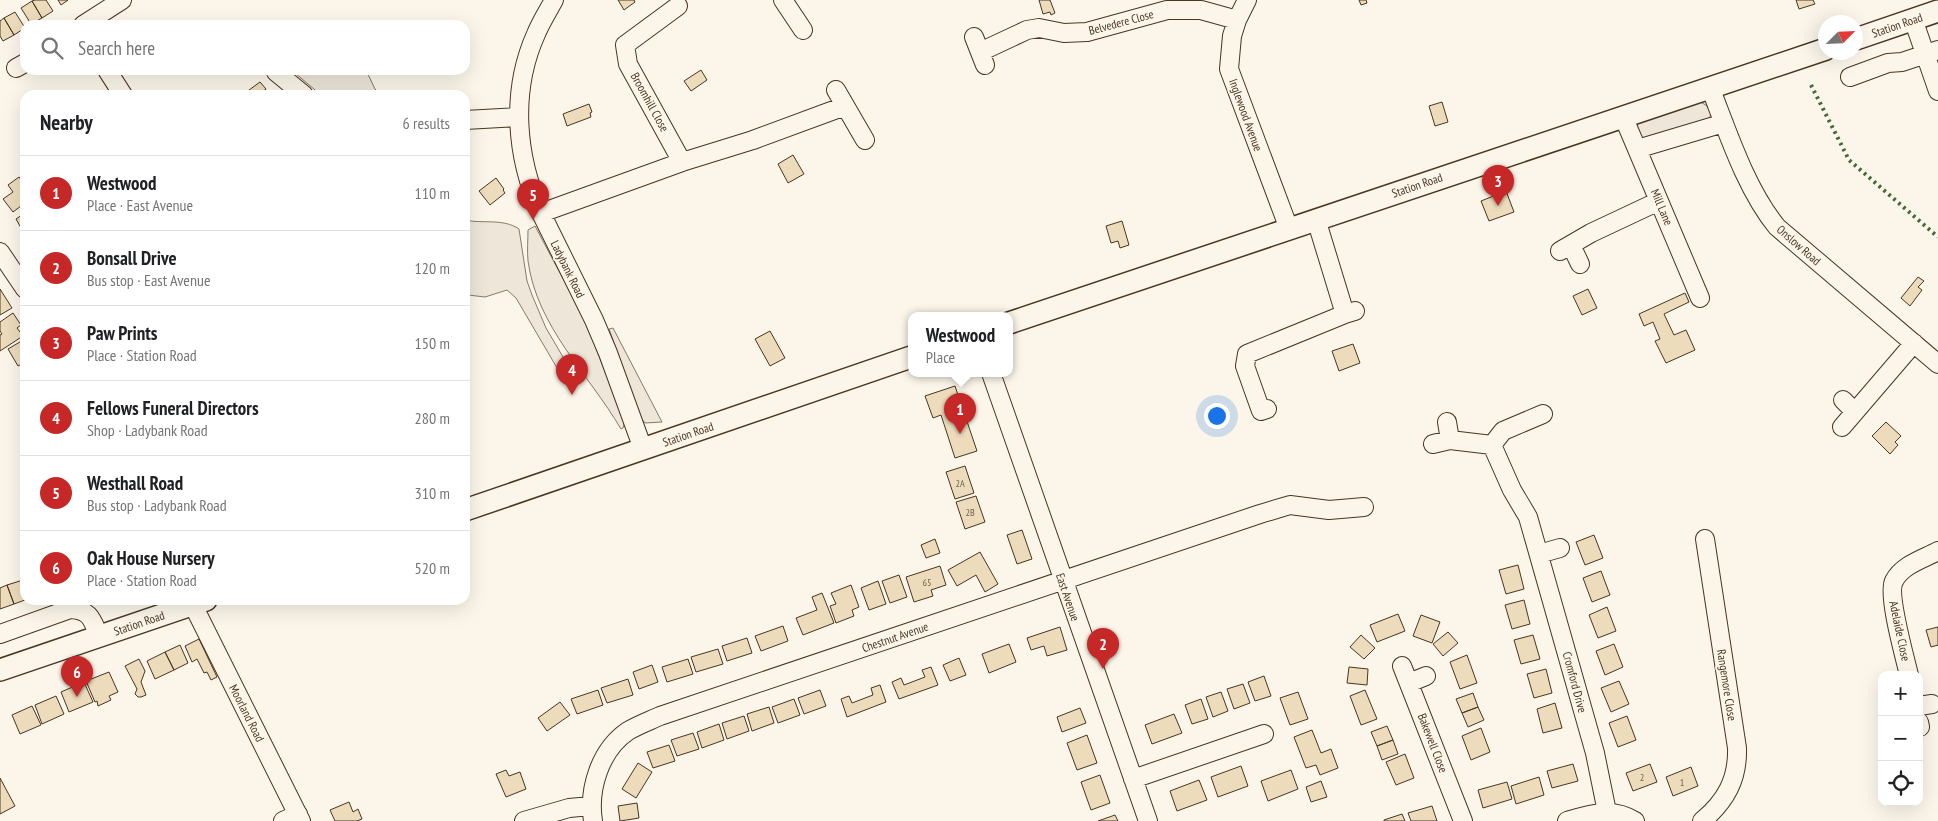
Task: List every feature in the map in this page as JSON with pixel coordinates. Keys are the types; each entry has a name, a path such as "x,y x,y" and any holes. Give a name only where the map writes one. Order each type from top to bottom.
{"main road":[{"name":"Station Road","path":"1863,37 1938,11"},
{"name":"Station Road","path":"1013,322 1818,52"},
{"name":"Station Road","path":"470,508 908,358"},
{"name":"Station Road","path":"0,670 191,605"}],"street":[{"path":"91,20 122,0"},
{"name":"Ladybank Road","path":"554,0 535,35 527,60 520,95 519,133 523,163 540,213 594,320 608,353 643,449"},
{"path":"783,0 803,30"},
{"name":"Inglewood Avenue","path":"1247,0 1237,20 1230,53 1229,69 1289,229"},
{"name":"Broomhill Close","path":"678,6 625,46 628,64 682,162"},
{"name":"Belvedere Close","path":"980,51 1027,30 1039,28 1064,33 1087,32 1167,10 1201,10 1237,20"},
{"path":"1912,20 1931,52 1938,91"},
{"path":"1850,77 1888,63 1902,62 1931,52"},
{"path":"110,75 120,90"},
{"path":"280,75 298,90"},
{"name":"Onslow Road","path":"1710,87 1759,201 1777,227 1938,364"},
{"path":"836,90 865,140"},
{"path":"540,213 682,162 753,140 845,106"},
{"name":"Mill Lane","path":"1623,116 1700,298"},
{"path":"470,120 519,117"},
{"path":"1637,149 1724,123"},
{"path":"1580,264 1566,248 1599,229 1659,201"},
{"path":"1267,409 1261,411 1245,366 1247,354 1350,312 1316,219"},
{"path":"0,252 20,282"},
{"path":"1842,427 1849,406 1914,343"},
{"name":"East Avenue","path":"992,377 1148,821"},
{"path":"1447,422 1441,442 1492,445 1503,431 1543,414"},
{"name":"Cromford Drive","path":"1492,445 1512,490 1528,518 1595,753 1607,812"},
{"name":"Chestnut Avenue","path":"592,814 592,791 596,776 605,758 614,744 627,732 638,726 697,703 1260,514 1290,505 1329,510 1364,507"},
{"name":"Rangemore Close","path":"1702,821 1717,806 1729,788 1737,765 1737,748 1705,539"},
{"path":"1539,554 1560,548"},
{"name":"Adelaide Close","path":"1908,671 1895,613 1892,586 1894,580 1906,567 1938,551"},
{"name":"Moorland Road","path":"201,605 294,819"},
{"name":"Station Road","path":"0,634 70,609 84,611 99,636"},
{"name":"Bakewell Close","path":"1426,676 1406,674 1462,821"},
{"path":"1133,780 1264,734"},
{"path":"524,821 569,808 592,814"},
{"path":"1567,821 1607,812 1623,814 1635,821"}],"shaded area":[{"path":"297,75 368,75 376,90 315,90"},
{"path":"1701,102 1707,106 1711,113 1709,120 1641,138 1635,125 1636,121"},
{"path":"470,221 499,222 519,229 527,281 532,295 546,328 576,375 567,377 560,373 516,298 507,290 485,297 470,295"},
{"path":"535,226 585,320 623,418 624,425 621,429 566,349 542,307 533,285 528,261 528,230"},
{"path":"613,328 662,422 645,423 641,418 609,329"}],"building":[{"path":"46,0 53,11 42,18 32,1"},
{"path":"58,0 68,0 61,5"},
{"path":"618,0 634,0 635,2 624,10"},
{"path":"1039,0 1050,0 1055,13 1051,15 1050,12 1043,14"},
{"path":"1359,0 1366,0 1367,3 1361,5"},
{"path":"1796,0 1813,0 1815,4 1799,9"},
{"path":"32,1 42,18 28,20 21,8"},
{"path":"15,12 20,20 20,31 14,35 4,18"},
{"path":"4,18 14,35 3,41 0,36 0,21"},
{"path":"701,70 707,80 691,91 684,81"},
{"path":"260,82 266,89 265,90 249,90"},
{"path":"1442,102 1448,122 1435,126 1429,106"},
{"path":"589,104 592,112 590,113 591,117 567,126 563,114"},
{"path":"793,155 804,174 788,183 778,164"},
{"path":"19,177 20,178 20,207 13,212 3,199 13,192 8,185"},
{"path":"496,178 505,193 490,205 479,191"},
{"path":"1506,191 1514,212 1489,221 1481,201"},
{"path":"20,216 20,226 16,219"},
{"path":"1122,221 1129,245 1120,248 1118,241 1111,243 1106,226"},
{"path":"1918,277 1924,281 1918,287 1922,290 1910,306 1901,298"},
{"path":"0,289 12,308 0,315"},
{"path":"1588,289 1597,308 1582,315 1573,296"},
{"path":"1685,293 1689,302 1664,314 1674,335 1686,330 1695,350 1666,363 1655,341 1660,339 1653,322 1644,326 1639,314"},
{"path":"13,313 20,324 17,328 20,332 20,338 0,351 0,335 2,334 0,322"},
{"path":"770,331 785,358 770,366 755,339"},
{"path":"20,342 20,365 18,366 8,349"},
{"path":"1353,344 1360,363 1339,371 1332,351"},
{"path":"955,386 977,451 955,458 941,415 933,418 925,396"},
{"path":"1886,422 1901,436 1895,442 1898,445 1890,454 1872,436"},
{"path":"965,466 974,493 955,499 946,472"},
{"path":"976,496 985,522 965,529 956,502"},
{"path":"1022,530 1032,559 1017,564 1007,535"},
{"path":"1594,535 1603,558 1585,565 1576,542"},
{"path":"935,539 940,553 926,558 921,545"},
{"path":"980,552 998,584 985,592 976,575 957,586 948,570"},
{"path":"1518,565 1524,589 1506,594 1499,570"},
{"path":"940,566 946,585 931,590 933,596 914,602 906,577"},
{"path":"1601,571 1610,595 1592,602 1583,578"},
{"path":"899,575 907,597 890,603 882,581"},
{"path":"20,581 20,602 14,604 7,585"},
{"path":"878,581 886,604 869,610 861,588"},
{"path":"7,585 14,604 0,609 0,588"},
{"path":"851,585 859,607 852,610 854,616 836,623 830,606 836,604 831,593"},
{"path":"822,593 834,623 803,635 796,618 817,610 812,597"},
{"path":"1524,600 1530,624 1512,629 1505,605"},
{"path":"1607,607 1616,631 1598,638 1589,615"},
{"path":"1398,614 1405,631 1377,642 1370,625"},
{"path":"1421,615 1440,622 1432,643 1413,636"},
{"path":"783,626 788,641 761,651 755,636"},
{"path":"1060,627 1067,650 1047,656 1044,646 1031,650 1027,638"},
{"path":"1938,627 1938,645 1931,647 1926,630"},
{"path":"1448,632 1458,643 1443,656 1433,644"},
{"path":"1361,635 1375,648 1364,659 1350,647"},
{"path":"1533,635 1540,659 1521,664 1514,640"},
{"path":"747,638 752,653 727,661 722,646"},
{"path":"199,639 217,677 211,680 207,672 204,673 197,659 192,662 185,646"},
{"path":"1009,644 1016,662 989,673 982,654"},
{"path":"1614,644 1623,667 1605,675 1596,651"},
{"path":"180,645 188,663 174,670 165,652"},
{"path":"718,649 723,664 696,672 691,657"},
{"path":"165,652 174,670 155,679 147,661"},
{"path":"1467,655 1477,683 1460,689 1450,662"},
{"path":"959,658 966,675 950,681 943,665"},
{"path":"139,659 145,671 141,682 146,695 141,697 135,694 137,689 125,666"},
{"path":"688,659 693,674 667,682 662,667"},
{"path":"652,665 658,682 639,689 633,672"},
{"path":"931,667 938,685 899,699 892,682 901,678 904,685 925,677 922,670"},
{"path":"1349,667 1368,669 1367,685 1347,683"},
{"path":"1546,669 1552,693 1534,698 1527,674"},
{"path":"109,672 118,692 109,696 111,700 98,706 86,681"},
{"path":"1264,676 1271,696 1255,701 1248,682"},
{"path":"628,679 633,695 607,703 601,688"},
{"path":"1619,681 1629,704 1611,712 1601,688"},
{"path":"84,682 93,702 69,712 61,692"},
{"path":"1243,684 1250,703 1234,709 1227,689"},
{"path":"880,685 886,702 847,717 841,699 849,696 852,703 873,695 871,688"},
{"path":"598,690 603,705 577,714 571,699"},
{"path":"820,690 826,706 804,714 798,698"},
{"path":"1365,690 1377,719 1361,725 1350,696"},
{"path":"1221,692 1228,711 1213,717 1206,697"},
{"path":"1298,692 1308,719 1290,725 1280,698"},
{"path":"1473,693 1478,707 1462,713 1456,699"},
{"path":"56,696 64,714 42,724 35,705"},
{"path":"794,699 800,715 778,723 772,707"},
{"path":"1201,699 1208,719 1192,724 1185,705"},
{"path":"560,702 570,715 547,731 538,718"},
{"path":"1555,703 1562,728 1543,733 1537,709"},
{"path":"32,706 41,725 20,734 12,715"},
{"path":"769,707 774,723 752,731 747,714"},
{"path":"1478,707 1484,720 1468,727 1462,713"},
{"path":"1080,708 1086,723 1062,732 1057,717"},
{"path":"1174,714 1182,733 1152,744 1145,725"},
{"path":"744,716 749,731 727,739 722,723"},
{"path":"1627,716 1636,740 1618,747 1609,723"},
{"path":"719,724 724,740 702,748 697,732"},
{"path":"1387,726 1393,740 1377,746 1371,732"},
{"path":"1481,728 1490,752 1471,760 1462,736"},
{"path":"1312,730 1321,753 1331,749 1338,768 1320,775 1316,765 1306,768 1294,737"},
{"path":"693,733 699,749 677,756 671,740"},
{"path":"1087,735 1097,763 1077,770 1067,743"},
{"path":"1393,740 1398,754 1382,760 1377,746"},
{"path":"669,745 675,761 653,768 647,752"},
{"path":"1405,754 1414,778 1396,785 1386,762"},
{"path":"638,763 652,772 636,798 622,789"},
{"path":"1573,764 1578,781 1552,788 1547,771"},
{"path":"1650,764 1657,782 1633,791 1626,773"},
{"path":"1241,766 1248,786 1218,797 1211,777"},
{"path":"1691,767 1698,786 1673,796 1666,777"},
{"path":"506,770 509,776 520,772 526,789 506,797 496,774"},
{"path":"1291,770 1298,789 1268,801 1261,781"},
{"path":"1100,775 1110,803 1091,810 1081,782"},
{"path":"1539,777 1544,795 1516,804 1511,786"},
{"path":"0,778 15,806 0,814"},
{"path":"1199,780 1207,800 1177,811 1170,791"},
{"path":"1321,781 1327,797 1311,802 1306,787"},
{"path":"1507,782 1512,799 1483,808 1478,790"},
{"path":"349,802 353,812 358,809 362,819 357,821 335,821 330,810"},
{"path":"637,803 639,818 620,821 618,806"},
{"path":"1432,806 1437,821 1411,821 1408,813"},
{"path":"1402,814 1405,821 1384,821 1384,820"},
{"path":"1115,815 1118,821 1098,821"}],"hedge":[{"path":"1811,85 1849,160 1938,237"}],"place":[{"name":"Paw Prints","path":"1498,206"},
{"name":"Westhall Road","path":"533,220"},
{"name":"Fellows Funeral Directors","path":"572,395"},
{"name":"Westwood","path":"960,434"},
{"name":"Bonsall Drive","path":"1103,669"},
{"name":"Oak House Nursery","path":"77,697"}]}
